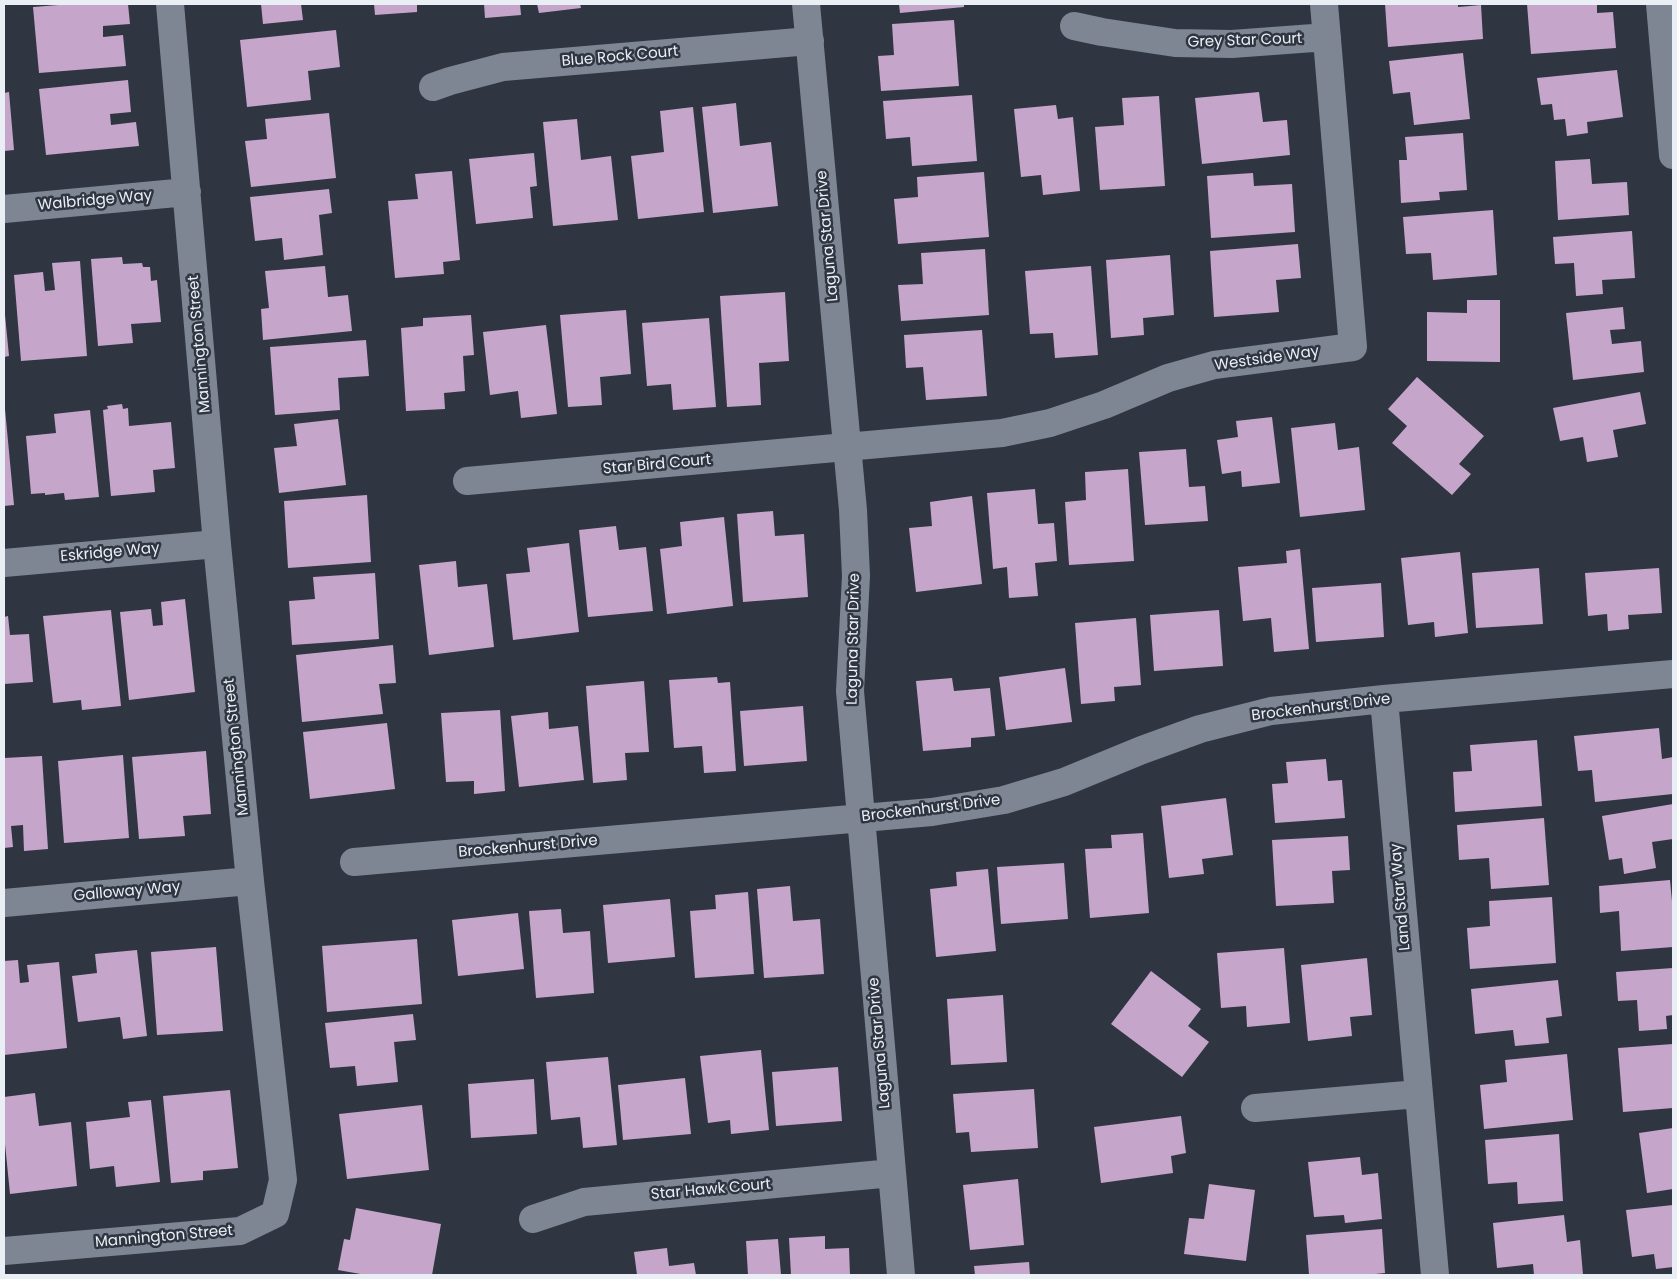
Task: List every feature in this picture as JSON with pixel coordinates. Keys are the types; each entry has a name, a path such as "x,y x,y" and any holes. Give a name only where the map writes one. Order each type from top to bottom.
{"street":[{"name":"Mannington Street","path":"4,1252 240,1231 275,1214 283,1180 250,881 217,544 170,4"},
{"name":"Laguna Star Drive","path":"806,4 853,510 856,576 850,691 902,1275"},
{"name":"Westside Way","path":"848,448 1002,433 1050,423 1104,405 1168,378 1214,365 1353,347 1324,4"},
{"path":"1660,4 1673,155"},
{"name":"Grey Star Court","path":"1074,26 1175,43 1232,44 1327,37"},
{"name":"Blue Rock Court","path":"433,87 503,67 810,41"},
{"name":"Walbridge Way","path":"4,209 187,192"},
{"name":"Star Bird Court","path":"467,481 848,448"},
{"name":"Eskridge Way","path":"4,563 217,544"},
{"name":"Brockenhurst Drive","path":"354,862 932,812 1004,800 1064,782 1200,729 1271,711 1384,699 1673,674"},
{"name":"Land Star Way","path":"1384,699 1435,1275"},
{"name":"Galloway Way","path":"4,903 250,881"},
{"path":"1255,1108 1418,1094"},
{"name":"Star Hawk Court","path":"533,1219 584,1202 892,1173"}],"building":[{"path":"71,4 128,4 130,24 103,26 103,37 123,35 126,66 39,73 33,7"},
{"path":"261,4 301,4 303,20 263,24"},
{"path":"374,4 417,4 417,12 375,15"},
{"path":"484,4 520,4 521,15 485,18"},
{"path":"537,4 580,4 581,8 539,13"},
{"path":"899,4 964,4 964,7 900,13"},
{"path":"1385,4 1458,4 1458,7 1481,5 1483,39 1388,47"},
{"path":"1527,4 1597,4 1597,13 1613,12 1616,48 1531,54"},
{"path":"954,20 959,86 881,91 878,56 894,55 892,24"},
{"path":"336,30 340,67 308,71 311,100 247,107 240,40"},
{"path":"1463,53 1470,119 1414,125 1410,92 1393,94 1389,61"},
{"path":"1617,70 1623,117 1587,122 1588,133 1567,136 1565,119 1554,120 1552,104 1541,105 1537,78"},
{"path":"128,80 131,112 110,114 111,125 136,122 139,146 46,155 39,89"},
{"path":"9,92 14,150 4,151 4,93"},
{"path":"1259,92 1263,122 1287,120 1290,155 1202,164 1195,98"},
{"path":"972,95 977,161 912,166 910,137 886,139 883,101"},
{"path":"1159,96 1165,186 1100,190 1095,127 1124,125 1122,98"},
{"path":"736,103 740,146 771,142 778,206 713,213 702,107"},
{"path":"1056,105 1058,119 1073,117 1080,191 1043,195 1041,175 1021,177 1014,109"},
{"path":"693,107 704,212 638,219 631,156 664,152 660,111"},
{"path":"329,113 336,178 251,187 245,141 267,139 265,119"},
{"path":"577,119 581,160 611,156 618,220 553,226 543,122"},
{"path":"1463,133 1467,190 1439,192 1440,200 1401,203 1399,160 1407,160 1405,137"},
{"path":"534,153 537,186 530,187 533,218 476,224 469,159"},
{"path":"1590,159 1592,184 1627,182 1629,215 1558,220 1555,161"},
{"path":"452,171 460,260 443,262 444,274 395,278 388,201 418,199 415,174"},
{"path":"984,172 989,237 898,244 894,199 918,197 917,177"},
{"path":"1253,173 1254,186 1292,184 1295,232 1211,238 1207,176"},
{"path":"329,189 332,213 319,215 323,255 284,260 282,238 255,241 250,197"},
{"path":"1493,210 1497,275 1433,280 1431,253 1406,254 1403,217"},
{"path":"1632,231 1635,278 1602,280 1603,294 1576,296 1574,263 1555,264 1553,237"},
{"path":"1298,244 1301,278 1276,280 1279,312 1214,317 1210,251"},
{"path":"985,249 989,315 901,321 898,285 923,284 921,253"},
{"path":"1170,255 1174,315 1143,318 1144,335 1111,338 1106,260"},
{"path":"122,257 123,264 142,263 143,267 150,267 151,281 157,280 161,322 131,324 133,343 98,346 91,259"},
{"path":"80,261 87,356 21,361 14,275 43,272 45,291 55,290 52,263"},
{"path":"325,266 328,297 348,295 352,331 263,340 261,309 269,308 265,271"},
{"path":"1091,266 1098,355 1055,358 1053,333 1030,334 1025,271"},
{"path":"785,292 789,361 759,363 761,405 727,407 720,296"},
{"path":"1467,300 1500,300 1500,362 1427,361 1427,312 1467,313"},
{"path":"1623,307 1625,329 1610,330 1612,344 1641,341 1644,372 1573,380 1566,313"},
{"path":"626,310 631,374 600,377 602,405 568,407 560,315"},
{"path":"4,315 9,356 4,357"},
{"path":"471,315 474,355 463,356 465,391 444,393 445,409 406,411 401,328 423,326 423,318"},
{"path":"709,318 716,407 673,410 671,384 647,386 642,323"},
{"path":"546,325 557,414 521,418 518,391 490,395 483,332"},
{"path":"982,330 987,396 926,400 923,367 906,368 904,335"},
{"path":"366,340 369,376 338,378 340,410 275,415 270,347"},
{"path":"1417,377 1484,436 1459,464 1471,474 1452,495 1392,443 1407,426 1388,409"},
{"path":"1640,392 1646,424 1613,430 1618,457 1587,462 1583,437 1560,441 1553,408"},
{"path":"122,404 123,409 128,408 129,426 171,422 175,468 153,470 155,492 111,496 103,410 108,409 107,406"},
{"path":"4,409 14,505 4,506"},
{"path":"90,410 99,497 65,500 64,493 31,494 26,436 56,433 54,414"},
{"path":"1272,417 1280,483 1242,487 1241,471 1222,474 1217,440 1238,437 1236,421"},
{"path":"338,419 346,485 279,493 274,448 297,446 294,424"},
{"path":"1335,423 1338,450 1359,447 1365,510 1300,517 1291,428"},
{"path":"1186,449 1189,487 1205,486 1208,521 1145,525 1139,452"},
{"path":"1128,469 1134,561 1069,565 1065,502 1086,500 1085,472"},
{"path":"1035,489 1038,524 1054,523 1057,561 1035,563 1038,596 1009,598 1007,567 993,569 987,493"},
{"path":"367,495 371,562 288,568 284,501"},
{"path":"972,496 982,584 916,592 909,528 932,526 930,502"},
{"path":"773,511 775,536 804,534 808,597 743,602 737,514"},
{"path":"724,517 733,606 667,614 660,549 682,546 680,522"},
{"path":"616,526 619,550 646,547 653,611 588,617 579,530"},
{"path":"569,543 579,632 513,640 506,574 530,572 527,548"},
{"path":"1300,549 1309,649 1274,652 1271,618 1243,621 1238,567 1287,563 1286,551"},
{"path":"1460,552 1468,633 1435,637 1434,622 1408,625 1401,558"},
{"path":"456,561 458,587 487,584 494,647 429,655 419,565"},
{"path":"1539,568 1543,624 1476,628 1472,573"},
{"path":"1659,568 1662,613 1628,615 1629,629 1608,631 1607,614 1588,616 1585,573"},
{"path":"375,573 379,639 292,645 289,601 315,599 313,577"},
{"path":"1381,583 1384,637 1316,642 1312,588"},
{"path":"185,599 195,692 129,700 120,612 151,609 153,626 163,625 161,602"},
{"path":"111,610 121,706 82,710 81,700 53,703 43,616"},
{"path":"1219,610 1223,666 1154,671 1150,615"},
{"path":"8,616 10,635 29,634 33,682 4,684 4,617"},
{"path":"1136,618 1141,685 1114,687 1115,701 1081,704 1075,623"},
{"path":"393,645 396,683 379,684 383,714 302,722 296,655"},
{"path":"1065,668 1072,722 1006,730 999,677"},
{"path":"717,677 718,683 730,682 736,771 704,773 702,746 674,748 669,680"},
{"path":"952,678 954,691 990,688 995,736 971,738 971,747 923,751 916,681"},
{"path":"644,681 649,752 625,753 627,780 593,783 586,686"},
{"path":"803,706 807,761 744,766 740,711"},
{"path":"500,710 505,791 474,794 474,781 446,782 441,713"},
{"path":"548,712 549,729 578,726 584,780 519,787 511,716"},
{"path":"387,723 395,789 310,799 303,732"},
{"path":"1659,728 1662,759 1673,757 1673,794 1595,802 1592,770 1578,771 1574,736"},
{"path":"1537,740 1542,806 1455,812 1453,772 1472,771 1470,745"},
{"path":"206,751 211,814 183,816 185,836 139,839 132,757"},
{"path":"123,755 129,838 64,843 58,761"},
{"path":"42,756 48,849 24,851 23,825 11,826 13,847 4,848 4,758"},
{"path":"1326,759 1328,781 1342,780 1345,818 1275,823 1272,784 1288,783 1286,762"},
{"path":"1226,798 1233,855 1202,859 1204,874 1169,878 1161,806"},
{"path":"1673,804 1673,839 1652,842 1656,868 1624,874 1622,858 1609,860 1602,816"},
{"path":"1544,818 1549,885 1491,889 1489,858 1459,860 1457,825"},
{"path":"1143,833 1149,913 1090,918 1085,849 1112,848 1111,835"},
{"path":"1348,836 1350,870 1332,871 1334,903 1276,906 1272,840"},
{"path":"1064,863 1068,919 1001,924 997,867"},
{"path":"988,869 996,951 936,957 930,889 957,886 956,872"},
{"path":"1670,880 1673,912 1673,947 1621,951 1619,911 1600,913 1599,886"},
{"path":"790,886 793,921 820,919 824,974 764,978 757,889"},
{"path":"748,892 754,974 695,978 690,911 716,909 715,895"},
{"path":"1552,897 1556,963 1470,969 1467,928 1490,926 1489,901"},
{"path":"670,899 675,957 608,963 603,905"},
{"path":"561,909 563,933 590,931 594,993 536,998 529,911"},
{"path":"518,913 524,969 458,976 452,920"},
{"path":"417,939 422,1004 327,1012 322,946"},
{"path":"216,947 223,1031 157,1035 151,952"},
{"path":"1284,948 1290,1023 1247,1027 1246,1006 1221,1008 1217,953"},
{"path":"137,950 147,1036 123,1039 120,1017 78,1022 72,976 97,973 95,954"},
{"path":"1367,958 1372,1015 1350,1017 1352,1036 1308,1041 1301,965"},
{"path":"18,960 20,983 29,982 27,965 59,962 67,1048 4,1055 4,961"},
{"path":"1673,968 1673,1015 1666,1016 1667,1029 1639,1031 1637,1000 1618,1001 1616,972"},
{"path":"1151,971 1201,1009 1188,1026 1209,1042 1182,1077 1111,1024"},
{"path":"1558,980 1562,1016 1546,1018 1549,1043 1515,1046 1513,1030 1475,1034 1471,989"},
{"path":"1003,995 1007,1062 951,1065 947,999"},
{"path":"413,1014 416,1040 394,1042 398,1082 357,1086 355,1066 330,1068 325,1023"},
{"path":"1673,1044 1673,1108 1623,1112 1618,1048"},
{"path":"761,1050 769,1130 731,1134 730,1120 708,1123 700,1056"},
{"path":"1567,1054 1573,1120 1484,1129 1480,1085 1507,1082 1505,1060"},
{"path":"608,1057 617,1145 583,1148 580,1117 551,1120 546,1062"},
{"path":"838,1067 842,1121 776,1126 772,1072"},
{"path":"685,1078 691,1134 623,1140 618,1085"},
{"path":"534,1079 537,1134 471,1138 468,1084"},
{"path":"1034,1089 1038,1148 971,1152 969,1132 956,1133 953,1094"},
{"path":"230,1090 238,1168 203,1171 203,1180 171,1183 163,1096"},
{"path":"35,1093 39,1126 71,1122 77,1186 10,1194 4,1134 4,1097"},
{"path":"151,1100 160,1182 116,1187 114,1166 90,1169 86,1122 130,1117 128,1102"},
{"path":"422,1105 429,1170 347,1179 339,1114"},
{"path":"1181,1116 1186,1153 1171,1156 1173,1173 1101,1183 1094,1127"},
{"path":"1673,1128 1673,1189 1647,1193 1639,1133"},
{"path":"1559,1134 1563,1201 1518,1204 1517,1182 1488,1184 1485,1140"},
{"path":"1360,1157 1362,1175 1378,1173 1382,1219 1345,1223 1344,1215 1314,1217 1308,1162"},
{"path":"1018,1179 1024,1245 970,1250 963,1185"},
{"path":"1209,1184 1255,1190 1246,1261 1184,1254 1189,1218 1204,1219"},
{"path":"1673,1205 1673,1267 1656,1269 1654,1254 1632,1257 1626,1210"},
{"path":"356,1208 441,1224 432,1275 366,1275 338,1270 344,1239 350,1240"},
{"path":"1564,1215 1567,1242 1580,1240 1583,1275 1534,1275 1533,1264 1497,1268 1493,1223"},
{"path":"1382,1229 1385,1273 1309,1275 1306,1235"},
{"path":"825,1236 825,1249 849,1248 850,1275 791,1275 789,1238"},
{"path":"778,1239 781,1275 748,1275 746,1241"},
{"path":"667,1248 669,1266 694,1263 696,1275 637,1275 634,1252"},
{"path":"1029,1262 1030,1275 975,1275 974,1266"}]}
